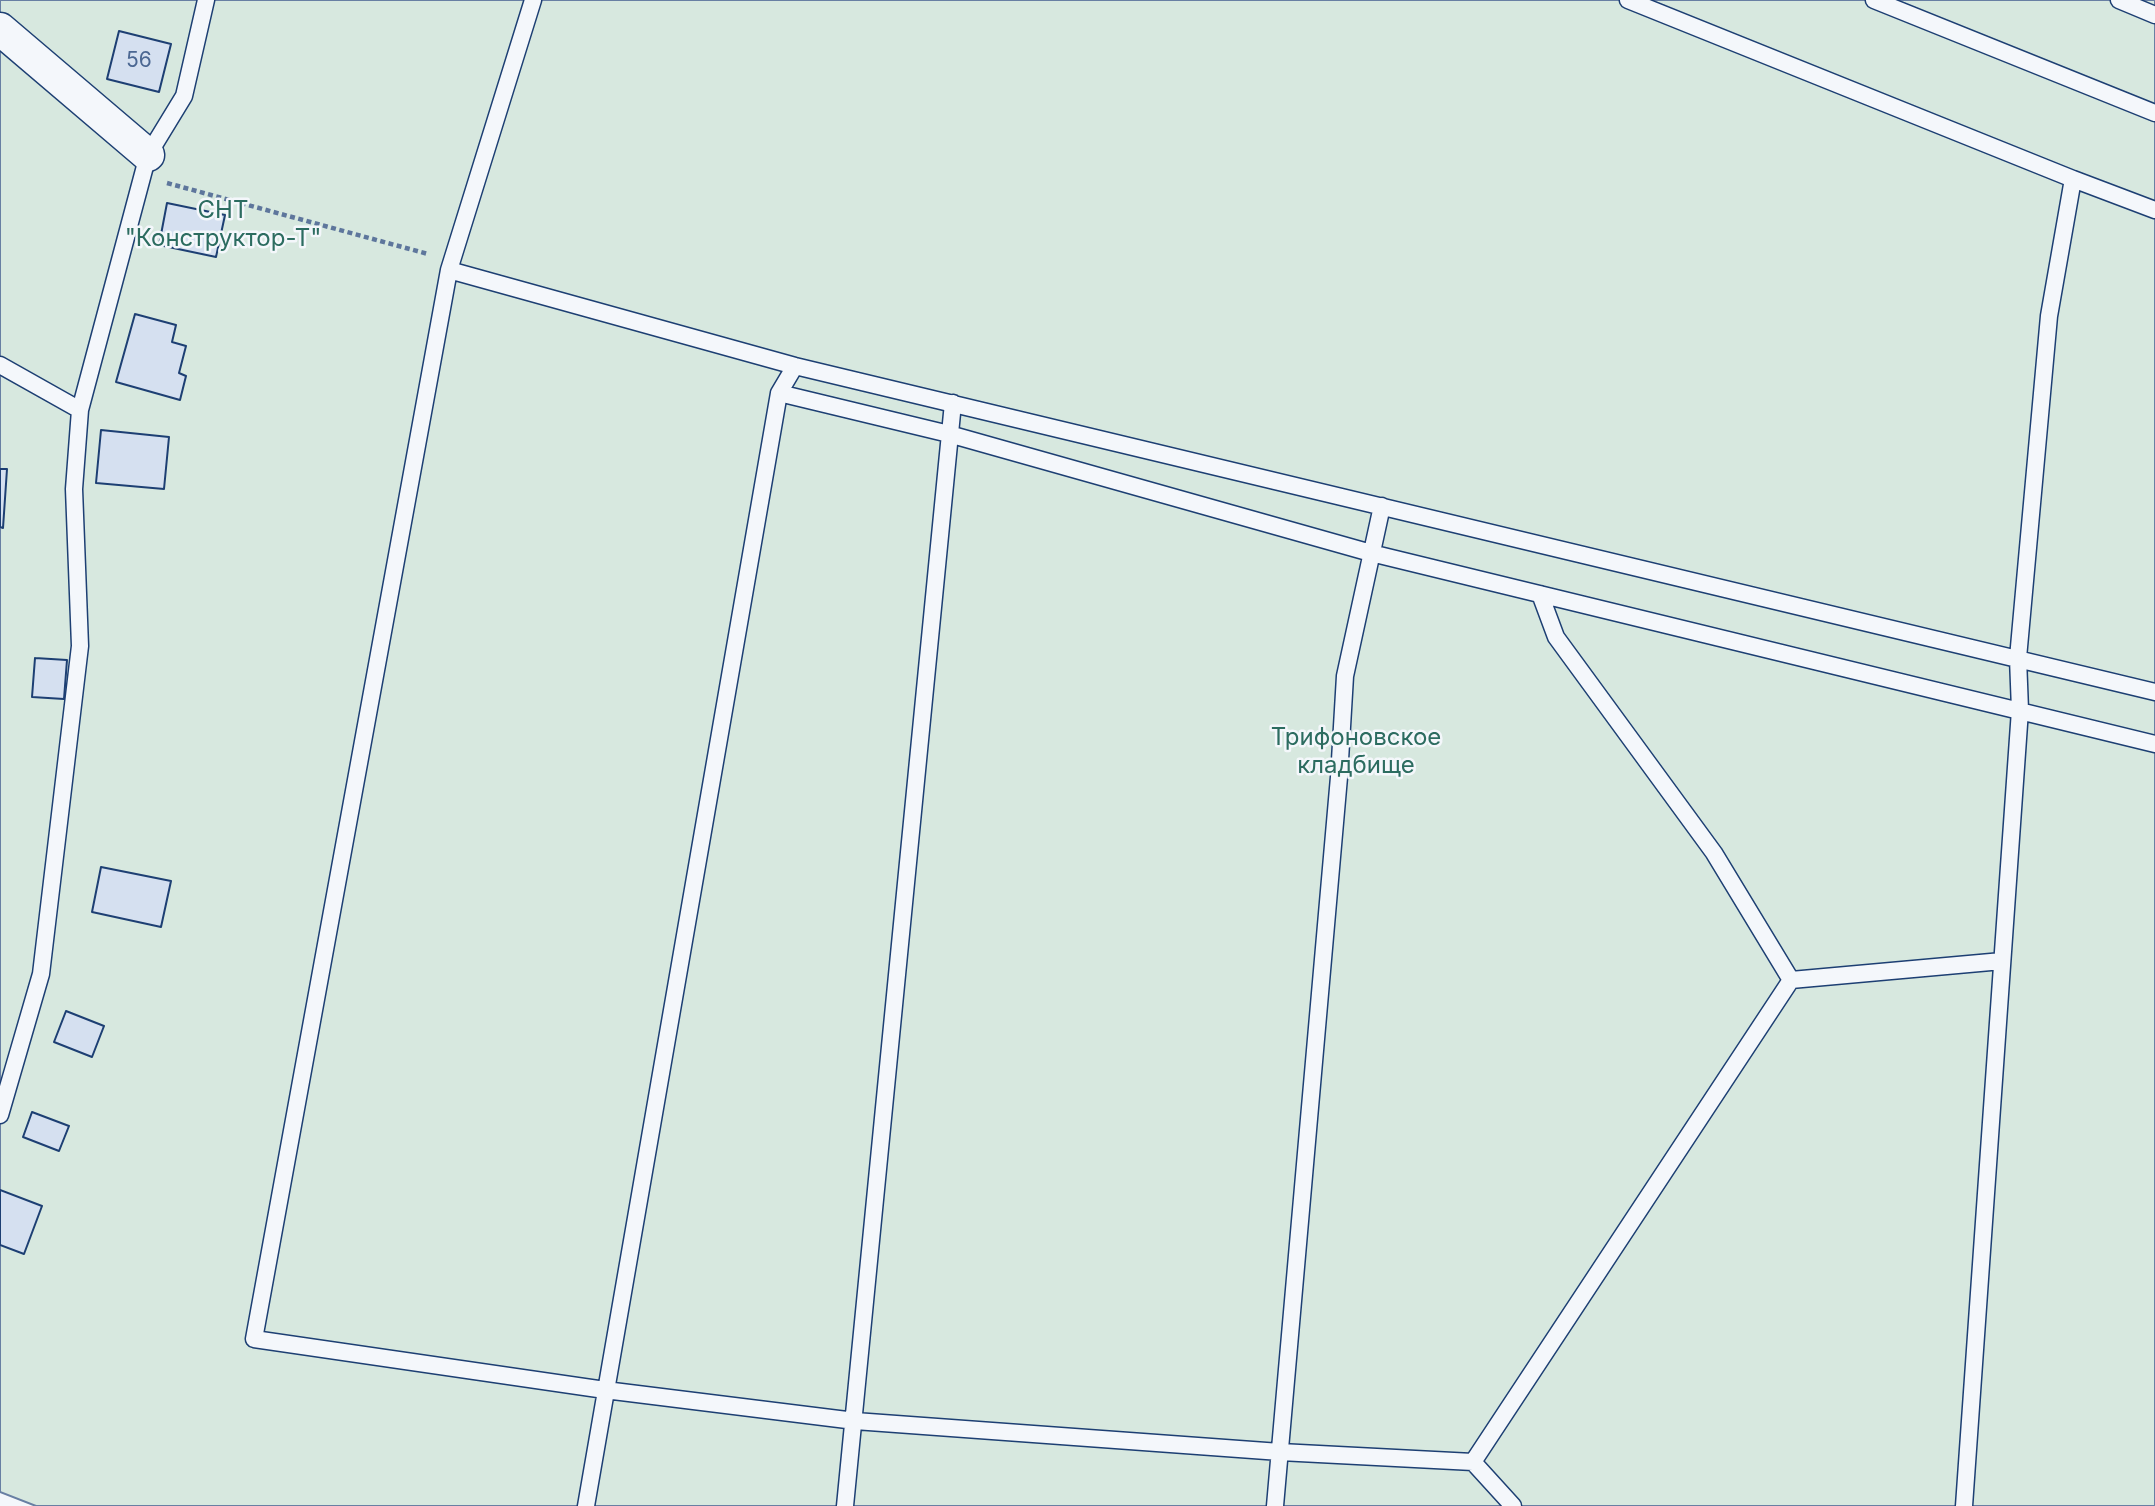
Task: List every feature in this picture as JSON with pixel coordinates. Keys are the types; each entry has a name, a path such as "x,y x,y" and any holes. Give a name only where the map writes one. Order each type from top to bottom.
{"street":[{"path":"0,29 145,166"}],"lane":[{"path":"0,1115 41,974 80,646 74,489 80,411 145,166 184,96 206,0"},
{"path":"533,0 450,265 254,1339 605,1390 855,1421 1280,1452 1473,1462 1513,1506"},
{"path":"1628,0 2155,211"},
{"path":"1874,0 2155,113"},
{"path":"2119,0 2155,15"},
{"path":"1964,1506 2020,710 2018,658 2049,316 2073,179"},
{"path":"450,265 794,366 2155,692"},
{"path":"0,365 80,411"},
{"path":"586,1506 779,393 794,366"},
{"path":"779,393 949,434 1371,553 2155,744"},
{"path":"845,1506 953,403"},
{"path":"1275,1506 1339,777 1345,676 1382,506"},
{"path":"1540,594 1556,638 1714,853 1791,980"},
{"path":"1791,980 2002,961"},
{"path":"1473,1462 1791,980"}],"path":[{"path":"145,166 450,265"}],"green space":[{"name":"Трифоновское кладбище","path":"0,0 2155,0 2155,1506 36,1506 0,1492"}],"building":[{"path":"119,31 171,44 159,92 107,79"},
{"path":"167,203 225,215 216,257 159,245"},
{"path":"135,314 176,325 172,342 186,346 179,373 186,376 180,400 116,382"},
{"path":"101,430 169,437 164,489 96,483"},
{"path":"0,469 7,469 3,528 0,527"},
{"path":"35,658 67,660 64,699 32,697"},
{"path":"101,867 171,881 161,927 92,912"},
{"path":"66,1011 104,1026 92,1057 54,1042"},
{"path":"32,1112 69,1126 59,1151 23,1137"},
{"path":"0,1190 42,1206 24,1254 0,1245"}],"park label":[{"name":"СНТ \"Конструктор-Т\"","path":"223,225"}]}
